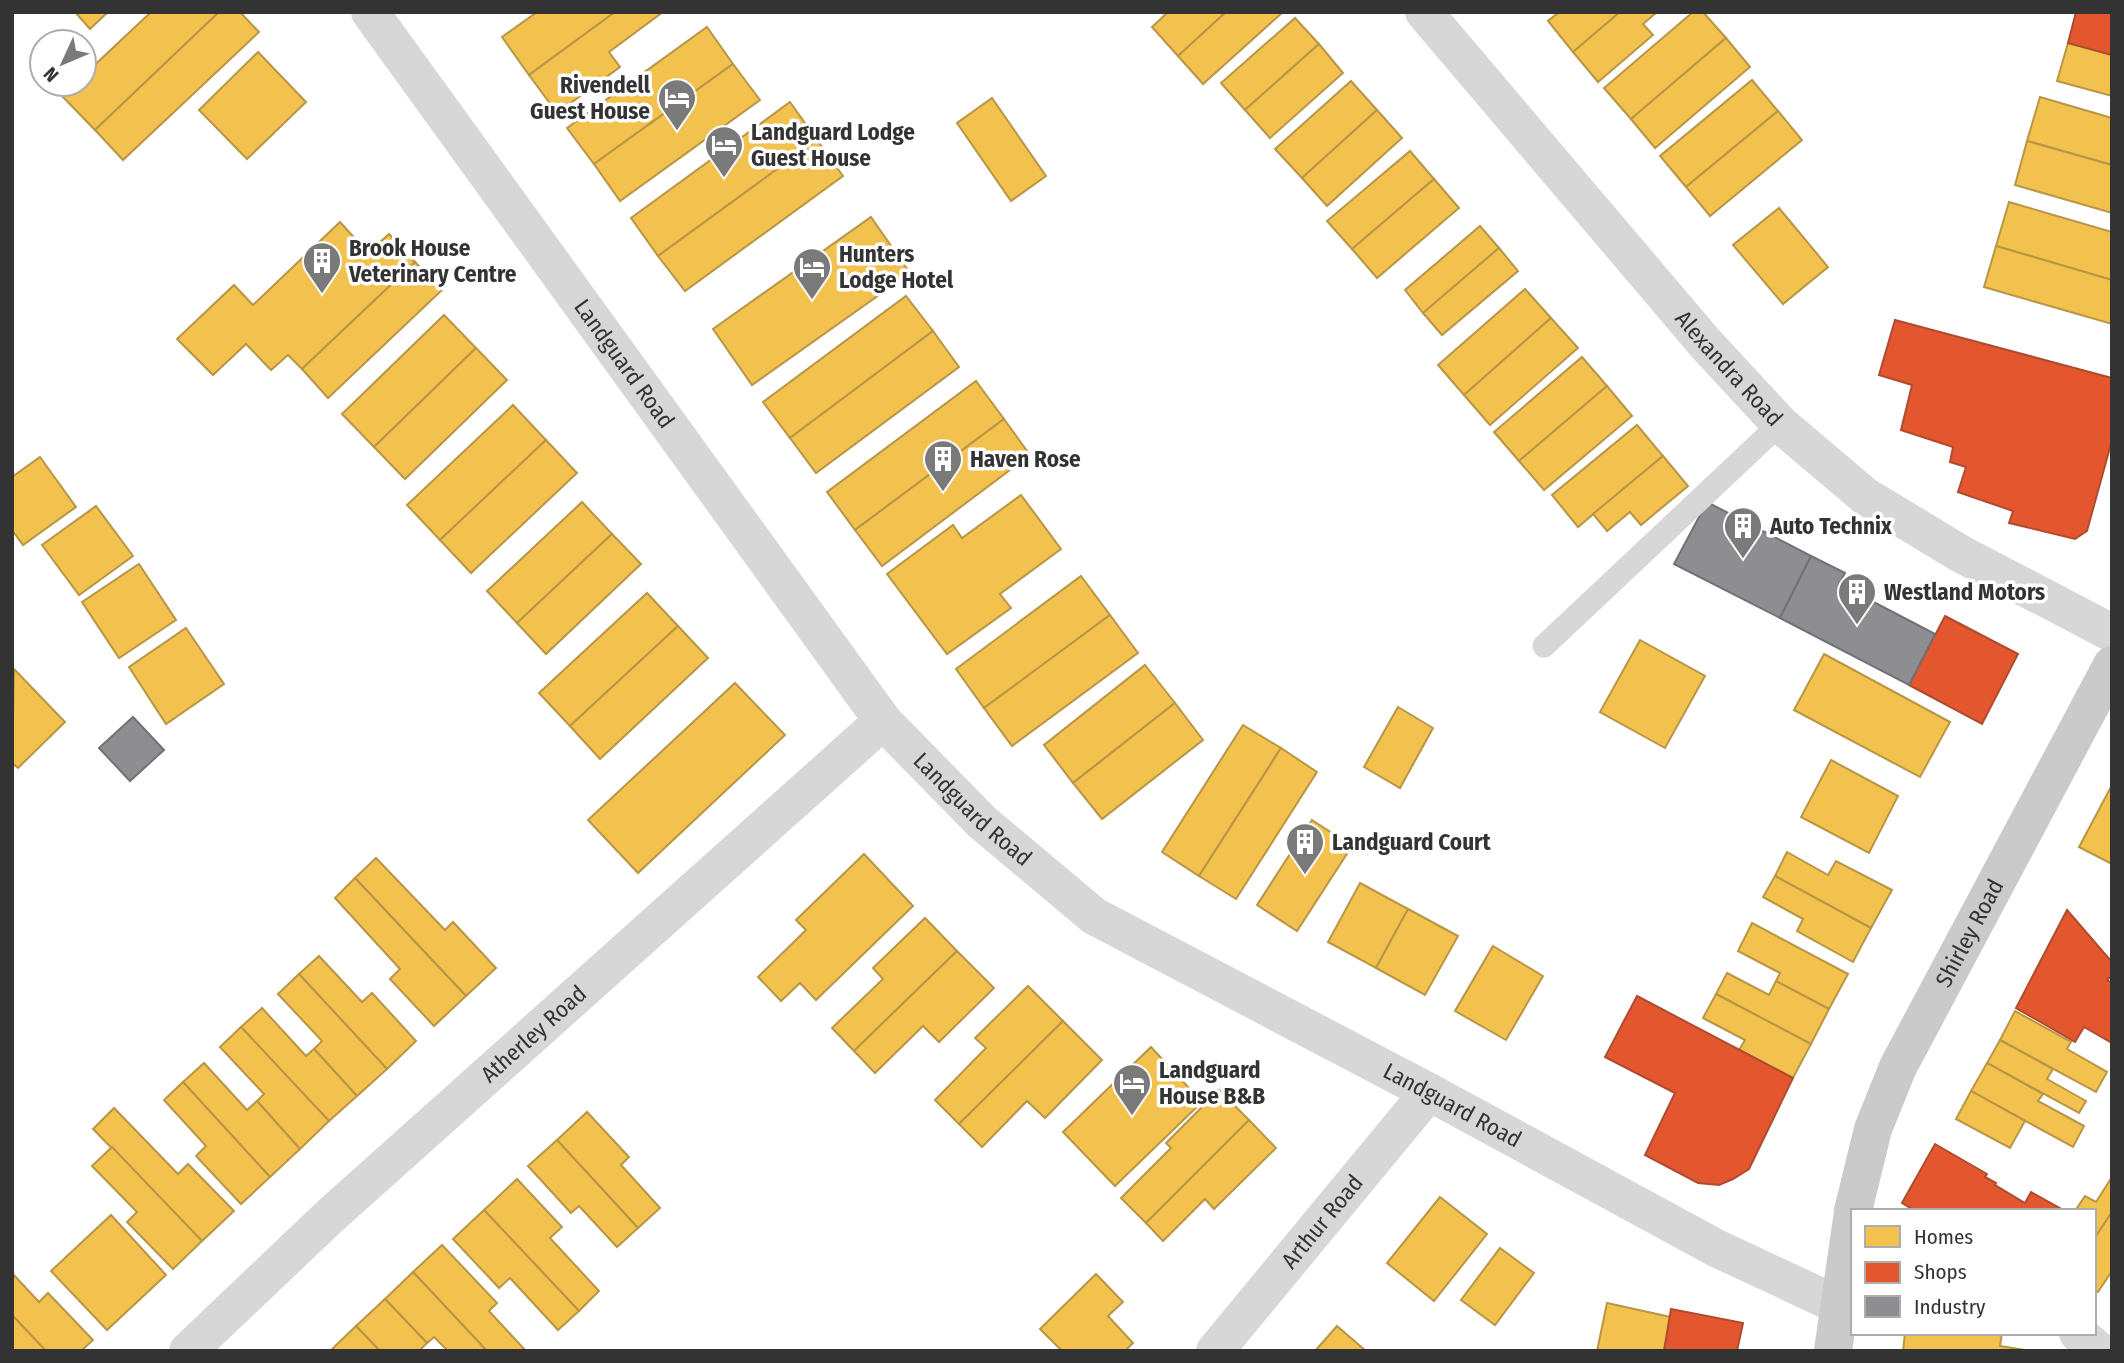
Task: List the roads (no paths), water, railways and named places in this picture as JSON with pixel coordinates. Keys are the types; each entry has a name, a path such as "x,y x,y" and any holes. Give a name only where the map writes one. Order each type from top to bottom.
{"main road":[{"name":"Shirley Road","path":"1854,1209 1873,1129 1898,1067 2112,665"},
{"name":"Shirley Road","path":"1833,1351 1851,1224"}],"street":[{"name":"Landguard Road","path":"370,12 883,721 982,822 1094,916 1429,1092 1716,1248 1838,1305"},
{"name":"Alexandra Road","path":"1424,12 1705,343 1780,424 1866,496 1961,554 2112,633"},
{"name":"Atherley Road","path":"188,1351 330,1216 883,721"},
{"name":"Arthur Road","path":"1215,1351 1429,1092"},
{"path":"2080,1335 2099,1351"}],"lane":[{"path":"1544,646 1780,424"}],"place":[{"name":"Rivendell Guest House","path":"677,132"},
{"name":"Landguard Lodge Guest House","path":"724,179"},
{"name":"Brook House Veterinary Centre","path":"322,295"},
{"name":"Hunters Lodge Hotel","path":"812,301"},
{"name":"Haven Rose","path":"943,493"},
{"name":"Auto Technix","path":"1743,560"},
{"name":"Westland Motors","path":"1857,626"},
{"name":"Landguard Court","path":"1305,876"},
{"name":"Landguard House B&B","path":"1132,1117"}]}
